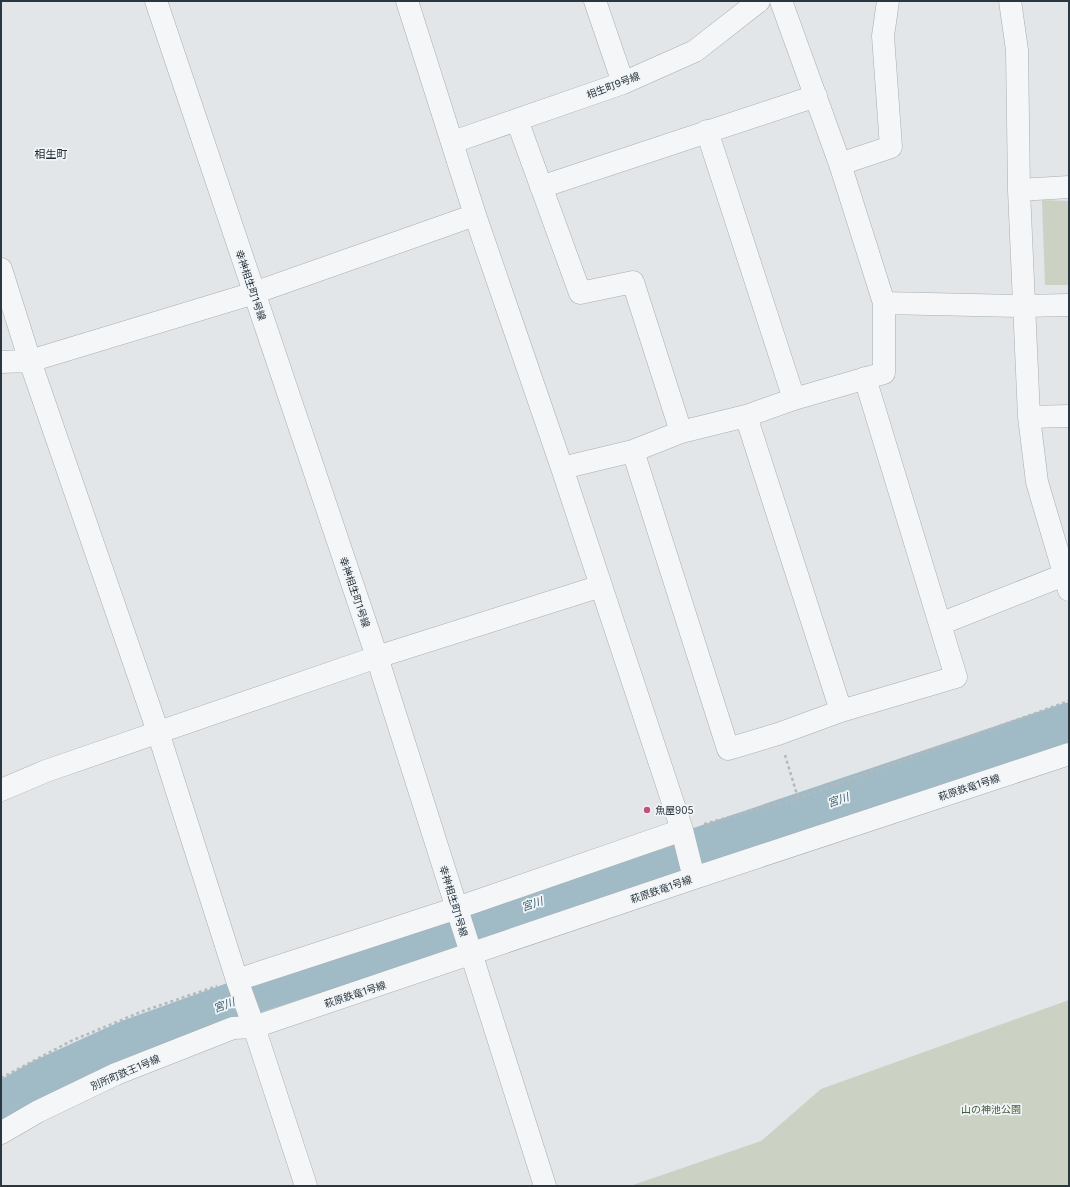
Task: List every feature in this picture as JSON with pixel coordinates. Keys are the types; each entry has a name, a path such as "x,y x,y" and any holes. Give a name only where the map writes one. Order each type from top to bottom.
{"street":[{"name":"幸神相生町1号線","path":"156,1 377,657 545,1186"},
{"path":"407,1 475,215 562,468 683,835 693,872"},
{"path":"595,1 623,83"},
{"name":"相生町9号線","path":"453,142 623,83 694,50 759,1"},
{"path":"562,468 633,451 681,432 746,416 794,399 884,373 884,303 840,164 781,1"},
{"path":"840,164 891,147 883,36 888,1"},
{"path":"940,624 1066,582 1037,482 1029,417 1019,190 1017,50 1010,1"},
{"path":"541,187 816,96"},
{"path":"517,120 580,293 633,282 681,432"},
{"path":"707,131 794,399"},
{"path":"1019,190 1069,187"},
{"path":"1,362 30,361 254,293 475,215"},
{"path":"1,269 30,361 158,732 236,980 254,1027 306,1186"},
{"path":"884,303 1023,306 1069,305"},
{"path":"633,451 728,748 778,734 841,711 956,677 864,378"},
{"path":"746,416 841,711"},
{"path":"1029,417 1069,416"},
{"path":"1,790 46,771 377,657 601,586"},
{"name":"萩原鉄竜1号線","path":"254,1027 471,955 693,872 1069,754"},
{"path":"236,980 683,835"},
{"name":"別所町鉄王1号線","path":"1,1133 37,1112 116,1074 233,1028 254,1027"}],"path":[{"path":"683,835 798,798 1069,701"},
{"path":"778,734 798,798"},
{"path":"1,1078 71,1041 143,1011 236,980"}],"green space":[{"path":"1042,200 1069,201 1069,285 1045,285"},
{"name":"山の神池公園","path":"1069,1000 1069,1186 630,1186 761,1141 821,1089"}],"waterway":[{"name":"宮川","path":"1,1102 43,1078 129,1039 263,991 505,912 1069,722"}],"place":[{"name":"魚屋905","path":"647,810"}],"district":[{"name":"相生町","path":"51,154"}]}
